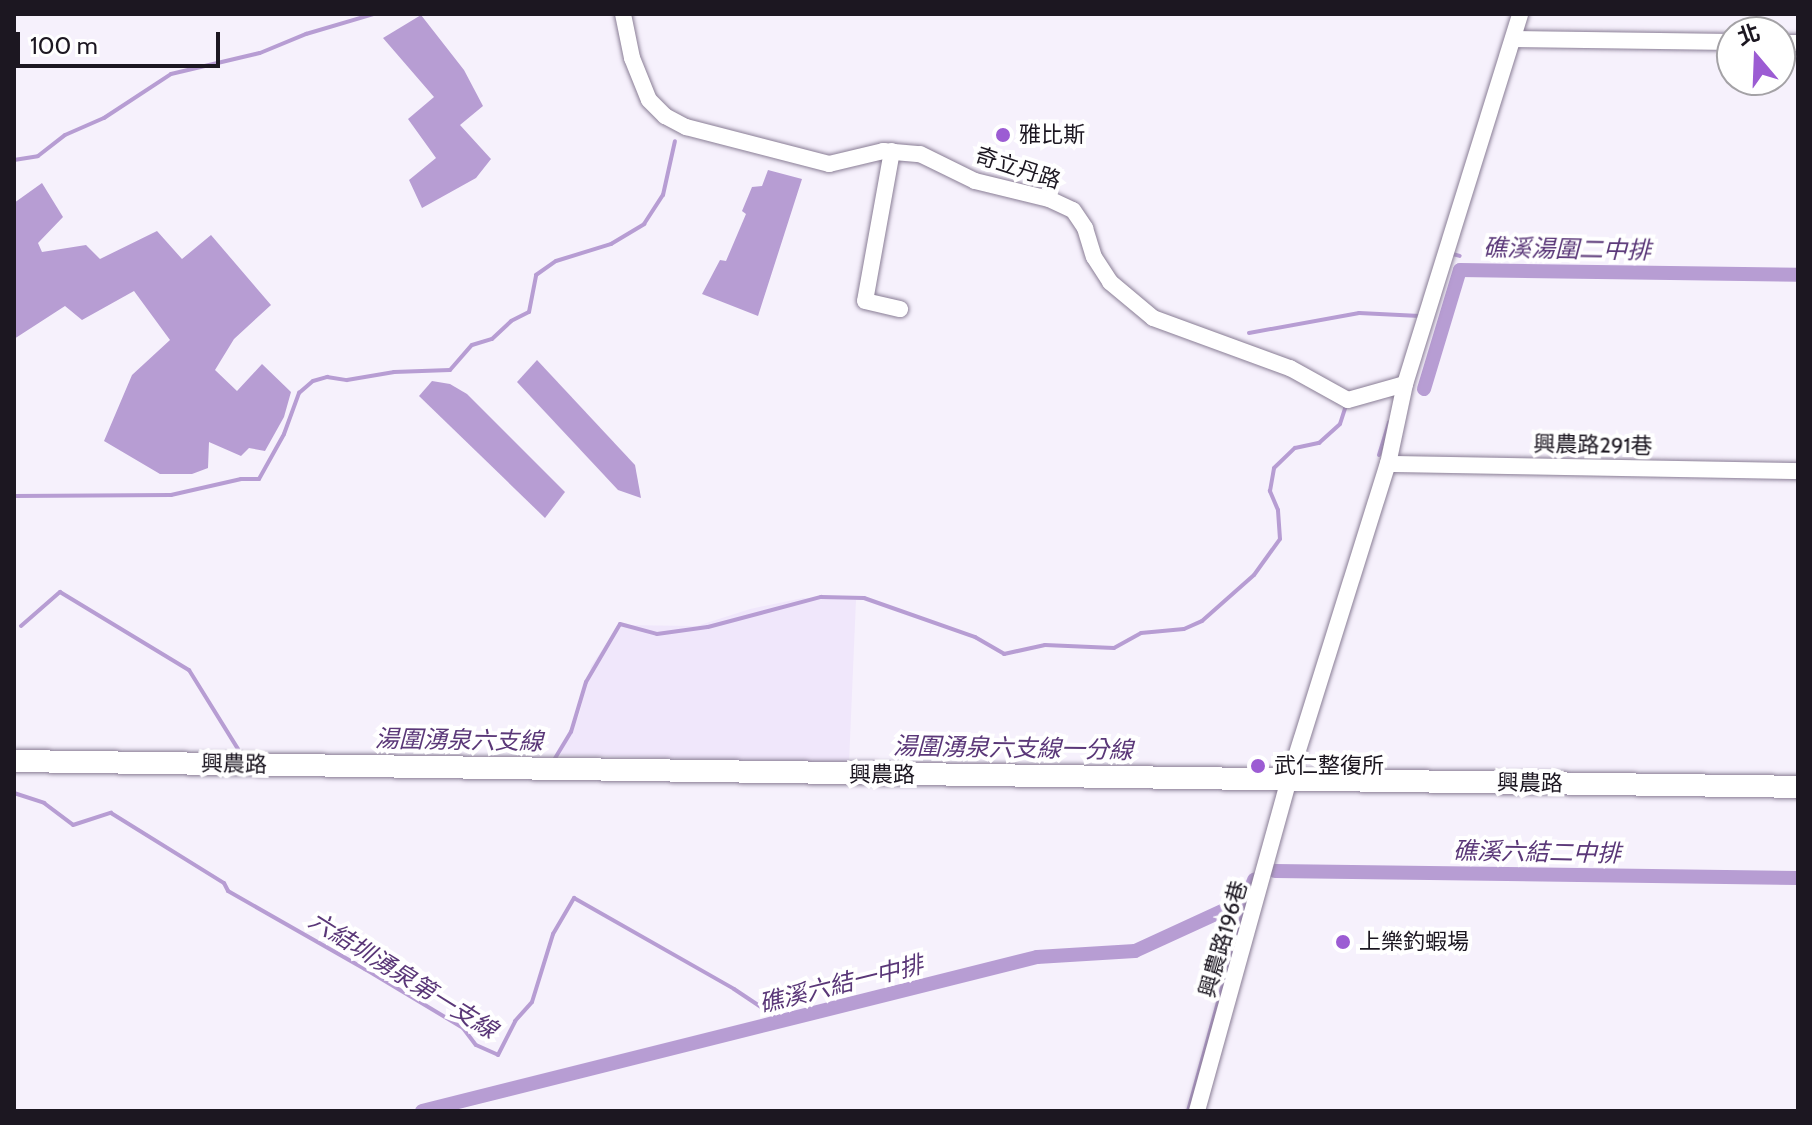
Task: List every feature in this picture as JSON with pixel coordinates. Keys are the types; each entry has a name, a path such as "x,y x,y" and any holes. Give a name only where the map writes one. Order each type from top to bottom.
{"street":[{"name":"奇立丹路","path":"623,14 632,58 649,100 665,116 686,127 829,164 892,151 920,154 975,181 1049,199 1073,210 1085,228 1094,257 1110,282 1153,318 1279,363 1348,400 1405,384"},
{"path":"1289,779 1388,464 1405,384 1520,14"},
{"path":"1513,39 1716,42"},
{"path":"892,151 865,301 900,309"},
{"name":"興農路291巷","path":"1388,464 1798,471"},
{"name":"興農路","path":"14,761 649,773 1798,787"},
{"name":"興農路196巷","path":"1197,1111 1289,779"}],"shaded area":[{"path":"421,15 464,70 483,106 460,125 491,159 476,178 422,208 409,180 436,158 408,119 434,97 383,38"},
{"path":"768,170 802,179 758,316 702,294 720,260 726,261 746,214 742,211 752,187 762,186"},
{"path":"42,183 63,217 38,243 42,252 86,245 100,259 157,231 182,259 211,235 271,305 234,339 215,370 237,391 262,364 291,392 284,417 265,451 249,448 241,456 209,442 208,468 192,474 160,474 104,441 132,375 170,340 134,291 82,320 65,306 14,339 14,203"},
{"path":"537,360 635,465 641,498 618,490 517,382"},
{"path":"432,381 450,384 467,394 565,492 545,518 419,396"},
{"path":"803,598 856,600 849,763 560,755 579,715 591,666 619,625 697,626 750,609"}],"waterway":[{"path":"14,160 38,156 65,135 104,118 171,74 260,53 306,34 374,14"},
{"path":"14,496 171,495 241,479 259,479 284,434 299,393 313,381 327,377 347,380 394,372 450,370 472,345 492,339 511,321 529,312 536,275 556,261 611,244 644,224 663,195 675,141"},
{"path":"1449,253 1460,256"},
{"name":"礁溪湯圍二中排","path":"1424,389 1460,270 1798,275"},
{"path":"1249,333 1359,313 1420,316"},
{"name":"湯圍湧泉六支線","path":"554,760 571,732 586,682 620,624 657,634 708,627 821,597 864,598 975,637 1004,654 1045,645 1114,648 1141,633 1184,629 1202,621 1254,575 1280,539 1278,510 1270,491 1274,468 1295,448 1319,443 1340,424 1346,405"},
{"path":"1379,455 1389,423"},
{"name":"湯圍湧泉六支線","path":"21,626 60,592 189,670 241,754 245,754"},
{"name":"六結圳湧泉第一支線","path":"14,793 44,803 73,825 111,813 224,883 228,891 463,1028 476,1045 498,1055 515,1021 532,1002 553,934 574,898 734,989 782,1021"},
{"name":"礁溪六結二中排","path":"1275,871 1798,878"},
{"name":"礁溪六結一中排","path":"422,1111 1037,957 1135,951 1246,900 1254,880"},
{"path":"1188,1111 1246,900"}],"place":[{"name":"雅比斯","path":"1003,135"},
{"name":"武仁整復所","path":"1258,766"},
{"name":"上樂釣蝦場","path":"1343,942"}],"water label":[{"name":"湯圍湧泉六支線一分線","path":"1013,748"}]}
